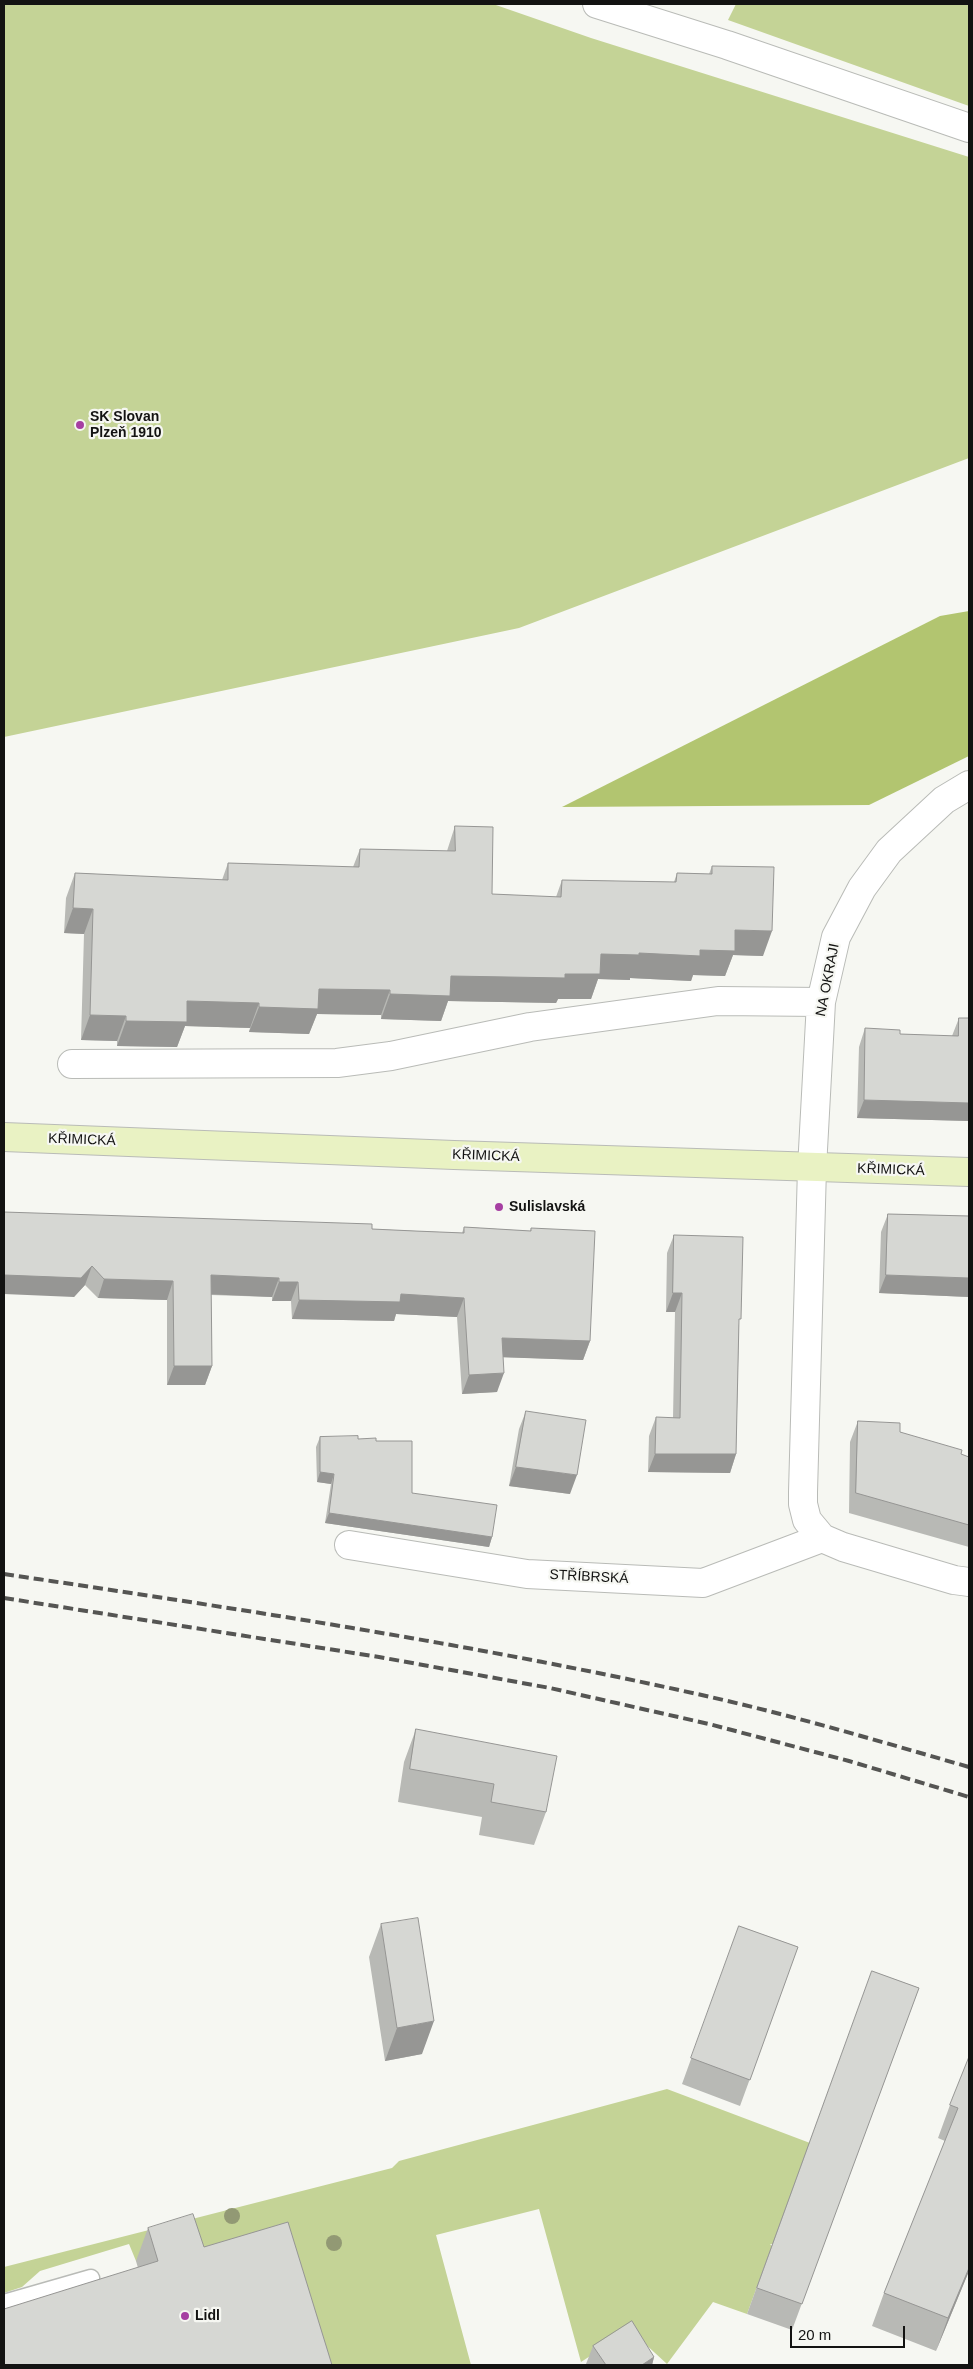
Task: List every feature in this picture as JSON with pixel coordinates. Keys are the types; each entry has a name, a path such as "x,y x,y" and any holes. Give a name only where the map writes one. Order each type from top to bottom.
{"main road":[{"name":"KŘIMICKÁ","path":"4,1137 812,1168 969,1172"}],"street":[{"path":"597,4 736,48 969,128"},
{"name":"NA OKRAJI","path":"812,1168 821,1002 836,937 862,888 889,851 944,800 969,785"},
{"path":"72,1064 337,1063 391,1056 530,1027 718,1000 821,1002"},
{"path":"812,1168 803,1504 807,1520 822,1538 861,1552 954,1580 969,1582"},
{"name":"STŘÍBRSKÁ","path":"349,1545 527,1574 704,1583 822,1538"}],"lane":[{"path":"4,2303 91,2278"}],"green space":[{"path":"4,4 493,4 591,38 969,157 969,458 519,628 4,737"},
{"path":"736,4 969,4 969,106 728,20"},
{"path":"969,611 969,756 869,805 562,807 940,616"},
{"path":"667,2089 810,2143 773,2244 770,2244 772,2246 747,2314 713,2302 667,2364 630,2330 581,2362 539,2209 436,2235 471,2365 310,2365 136,2261 129,2244 40,2271 22,2287 4,2293 4,2267 392,2168 399,2161"}],"building":[{"path":"455,826 493,827 492,894 561,897 562,880 676,882 677,873 712,874 712,866 774,867 772,931 735,930 735,951 700,950 700,956 639,953 639,955 601,954 600,974 565,974 565,978 451,976 450,996 390,994 390,990 319,989 318,1009 259,1007 259,1003 187,1001 187,1022 126,1021 126,1016 90,1015 93,909 73,908 75,873 228,880 228,863 359,867 360,849 455,851"},
{"path":"959,1018 969,1018 969,1103 864,1100 865,1028 900,1030 900,1034 958,1036"},
{"path":"4,1212 372,1224 372,1229 464,1233 464,1227 531,1231 531,1228 595,1231 590,1341 502,1338 504,1373 469,1375 464,1298 401,1294 400,1302 299,1300 298,1282 279,1282 279,1278 211,1275 212,1366 174,1366 173,1281 104,1279 92,1266 81,1278 4,1275"},
{"path":"888,1214 969,1216 969,1278 886,1275"},
{"path":"674,1235 743,1237 736,1454 655,1454 656,1417 680,1418 682,1293 673,1293"},
{"path":"526,1411 586,1420 577,1475 516,1467"},
{"path":"858,1421 900,1423 900,1432 962,1450 961,1454 969,1457 969,1525 856,1493"},
{"path":"358,1436 358,1439 376,1438 376,1441 412,1441 412,1493 497,1505 492,1537 329,1513 334,1474 320,1472 320,1437"},
{"path":"416,1729 557,1756 546,1812 491,1802 494,1784 410,1769"},
{"path":"418,1918 434,2021 397,2028 381,1924"},
{"path":"739,1926 798,1947 750,2080 691,2058"},
{"path":"872,1971 919,1988 802,2304 757,2288"},
{"path":"969,2057 969,2268 948,2318 884,2293 958,2108 950,2105"},
{"name":"Lidl","path":"193,2214 204,2247 288,2222 332,2365 4,2365 4,2309 158,2261 148,2228"},
{"path":"632,2321 654,2357 642,2365 606,2365 593,2346"}],"railway":[{"path":"4,1574 356,1629 619,1677 772,1712 969,1767"},
{"path":"4,1598 379,1657 550,1688 709,1724 849,1761 969,1797"}],"place":[{"name":"SK Slovan Plzeň 1910","path":"80,425"},
{"name":"Sulislavská","path":"499,1207"},
{"name":"Lidl","path":"185,2316"}]}
